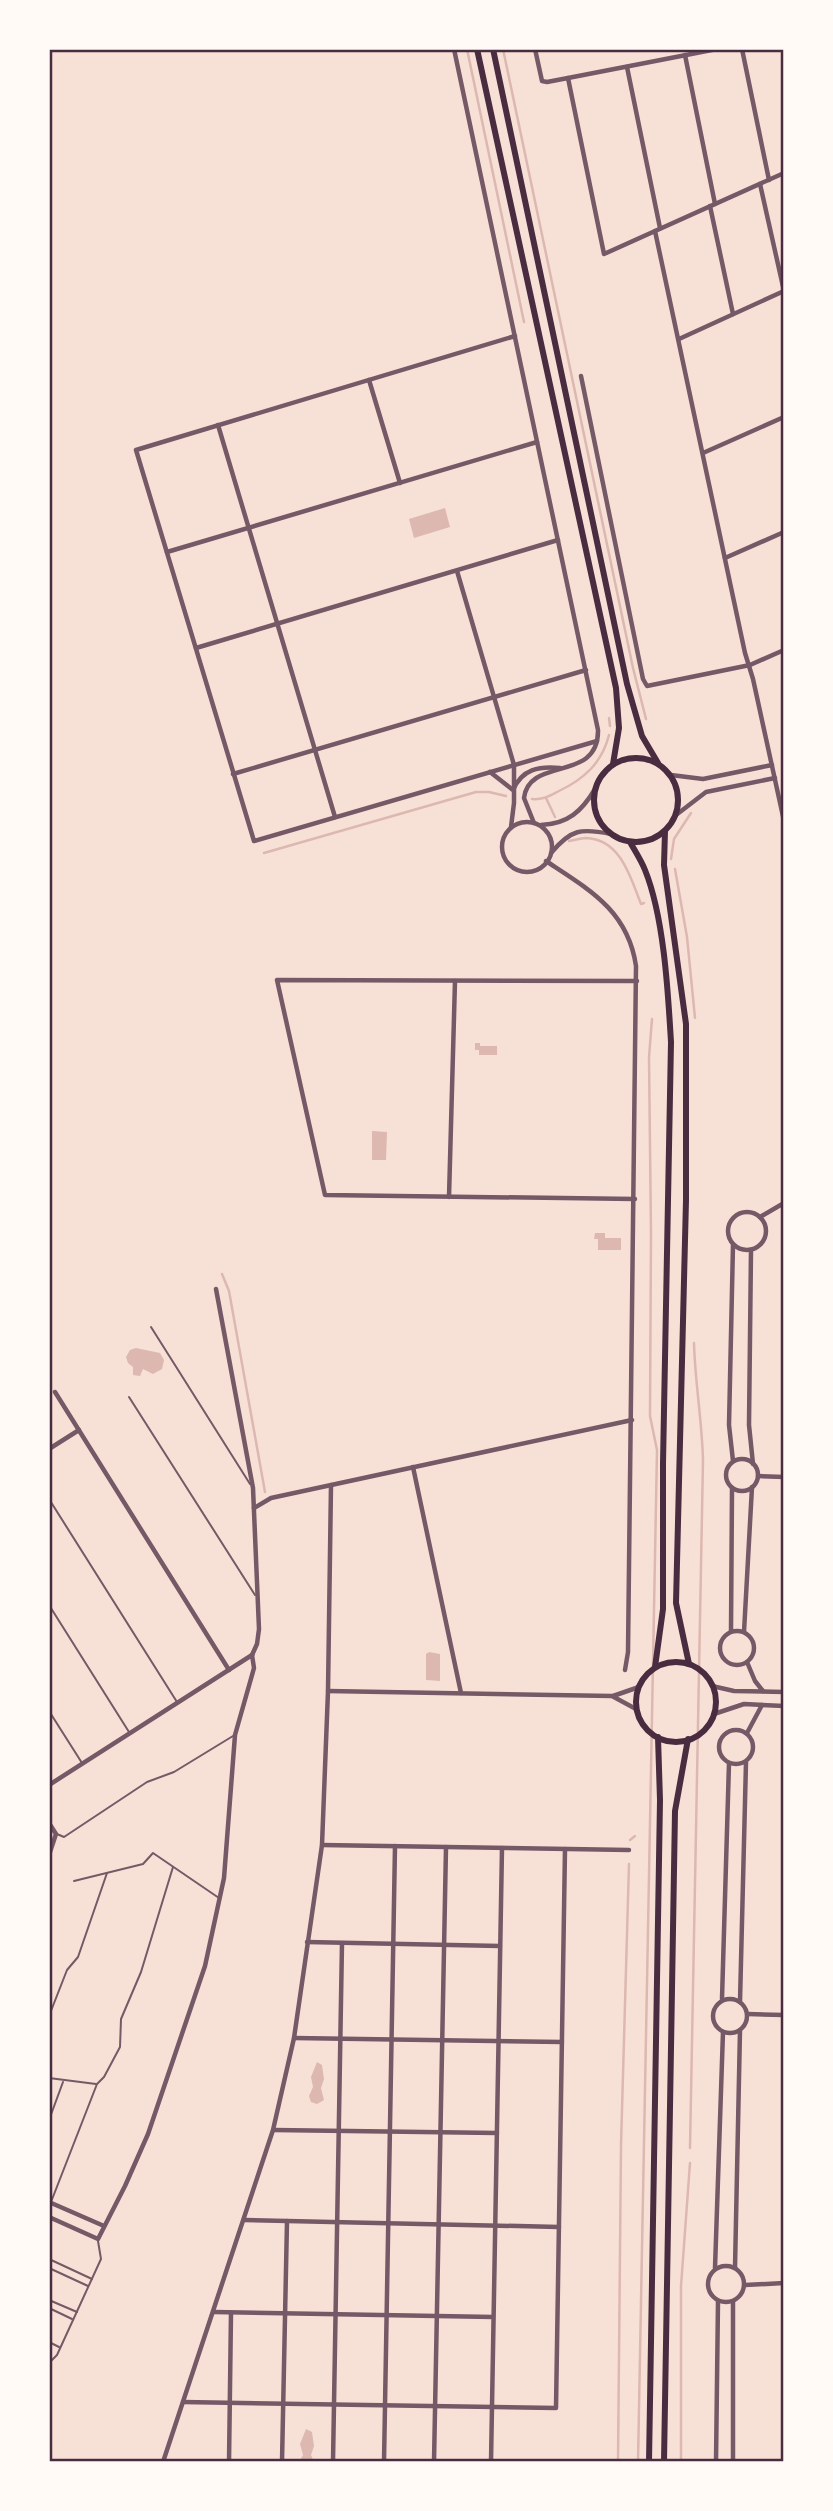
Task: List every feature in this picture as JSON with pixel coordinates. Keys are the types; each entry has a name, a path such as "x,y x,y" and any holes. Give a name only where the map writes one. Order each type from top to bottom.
{"main road":[{"path":"477,49 616,688 620,728 613,764"},
{"path":"493,49 627,684 642,736 657,763 671,775 678,794 676,815 665,831 645,841 630,842 611,834 596,814 595,789 601,775 613,764 625,759 638,757 657,763"},
{"path":"665,831 664,865 686,1024 686,1213 676,1603 690,1664"},
{"path":"630,842 645,869 653,898 668,986 671,1042 663,1609 655,1667"},
{"path":"676,1661 690,1664 701,1671 712,1686 716,1706 714,1714 704,1730 688,1740 667,1741 645,1728 636,1709 639,1687 642,1679 655,1667 676,1661"},
{"path":"649,2462 660,1800 658,1737"},
{"path":"664,2462 675,1811 688,1740"}],"street":[{"path":"454,49 597,722 597,741 584,760 565,769 538,776 527,786 525,805 536,824 549,837 550,854"},
{"path":"535,49 542,81 547,82 717,49"},
{"path":"742,49 768,180"},
{"path":"685,55 733,314"},
{"path":"628,66 679,339 745,653 784,821"},
{"path":"568,78 604,254 784,173"},
{"path":"679,339 784,291 760,184"},
{"path":"515,336 137,449 253,840 597,741"},
{"path":"581,376 643,679 647,685 750,666 784,650"},
{"path":"369,380 400,483"},
{"path":"703,453 784,417"},
{"path":"218,425 335,817"},
{"path":"167,552 537,442"},
{"path":"725,558 784,532"},
{"path":"196,648 558,540"},
{"path":"457,571 514,765 511,828"},
{"path":"233,774 586,670"},
{"path":"671,775 703,779 772,765"},
{"path":"513,790 519,777 529,770 565,769"},
{"path":"490,772 513,790"},
{"path":"676,815 705,792 775,778"},
{"path":"595,789 585,806 569,819 555,824 522,822 511,828 503,839 505,859 522,871 536,870 547,861 560,842 573,833 591,830 611,834"},
{"path":"547,861 593,893 616,914 631,942 637,981 628,1652 625,1670"},
{"path":"635,1199 326,1195 277,980 637,981"},
{"path":"449,1197 455,981"},
{"path":"760,1217 784,1203"},
{"path":"749,1212 760,1217 765,1226 765,1236 760,1245 751,1250 741,1250 733,1245 727,1234 729,1223 737,1214 749,1212"},
{"path":"733,1245 729,1425 733,1461"},
{"path":"751,1250 749,1425 753,1464 758,1476 755,1485 747,1491 732,1488 725,1478 726,1468 733,1461 740,1459 753,1464"},
{"path":"49,2217 98,2239 148,2134 205,1966 220,1899 226,1861 235,1735 254,1668 252,1655 258,1636 253,1488 216,1289"},
{"path":"55,1392 229,1670"},
{"path":"254,1508 271,1498 632,1420"},
{"path":"49,1449 79,1430"},
{"path":"414,1467 461,1693"},
{"path":"758,1476 784,1477"},
{"path":"163,2462 273,2130 294,2038 322,1845 328,1691 331,1485"},
{"path":"744,1632 731,1631 722,1638 720,1654 733,1665 747,1662 753,1656 754,1644 744,1632 751,1487"},
{"path":"731,1631 732,1488"},
{"path":"49,1785 252,1655"},
{"path":"747,1662 763,1692"},
{"path":"712,1686 734,1691 784,1692"},
{"path":"328,1691 612,1696 639,1687"},
{"path":"612,1696 636,1709"},
{"path":"714,1714 744,1704 784,1706"},
{"path":"747,1734 762,1705"},
{"path":"737,1730 751,1737 754,1748 746,1762 735,1765 721,1755 719,1743 731,1731 737,1730"},
{"path":"740,2002 746,1762"},
{"path":"722,1999 737,2000 748,2014 746,2023 732,2034 716,2027 712,2018 713,2009 722,1999 729,1763"},
{"path":"49,1823 56,1834 50,1851"},
{"path":"322,1845 629,1850"},
{"path":"384,2462 395,1846"},
{"path":"434,2462 446,1847"},
{"path":"491,2462 502,1848"},
{"path":"183,2402 556,2408 565,1849"},
{"path":"307,1942 500,1946"},
{"path":"333,2462 342,1943"},
{"path":"748,2014 784,2015"},
{"path":"735,2268 740,2030"},
{"path":"715,2268 725,2265 735,2268 742,2275 745,2285 741,2295 733,2301 718,2301 710,2295 707,2286 709,2276 715,2268 723,2032"},
{"path":"294,2038 562,2042"},
{"path":"273,2130 497,2133"},
{"path":"50,2202 104,2226"},
{"path":"244,2220 559,2227"},
{"path":"282,2462 287,2221"},
{"path":"745,2285 784,2283"},
{"path":"716,2462 718,2301"},
{"path":"733,2301 733,2462"},
{"path":"214,2312 493,2318"},
{"path":"229,2462 231,2312"}],"lane":[{"path":"151,1328 253,1488"},
{"path":"129,1397 257,1599"},
{"path":"49,1499 178,1703"},
{"path":"49,1605 130,1733"},
{"path":"49,1711 82,1764"},
{"path":"56,1834 64,1836 147,1782 174,1772 235,1735"},
{"path":"74,1881 143,1864 153,1853 220,1899"},
{"path":"50,2202 97,2084 104,2077 120,2047 121,2019 141,1972 173,1867"},
{"path":"49,2016 67,1970 74,1964 90,1926 107,1873"},
{"path":"49,2078 97,2084"},
{"path":"49,2120 64,2080"},
{"path":"49,2363 60,2348 101,2259 98,2239"},
{"path":"49,2259 92,2279"},
{"path":"49,2268 89,2286"},
{"path":"49,2300 77,2312"},
{"path":"49,2308 73,2320"},
{"path":"49,2343 60,2348"}],"shaded area":[{"path":"445,508 450,527 414,538 409,519"},
{"path":"475,1043 480,1043 480,1046 497,1046 497,1055 479,1055 479,1050 475,1050"},
{"path":"372,1131 387,1132 386,1160 372,1160"},
{"path":"595,1233 605,1233 605,1238 621,1238 621,1250 598,1250"},
{"path":"136,1348 160,1353 164,1360 162,1369 153,1374 143,1369 140,1376 133,1375 133,1367 126,1357 130,1350"},
{"path":"426,1654 440,1654 440,1681 426,1680"},
{"path":"317,2062 322,2065 324,2079 321,2088 324,2100 317,2104 311,2102 309,2096 313,2087 311,2077"},
{"path":"306,2429 312,2432 314,2446 311,2455 314,2462 299,2462 303,2455 300,2444"}],"waterway":[{"path":"467,49 524,322"},
{"path":"503,49 646,719"},
{"path":"609,718 610,726"},
{"path":"532,799 549,796 584,775 597,762 609,735"},
{"path":"264,853 476,792 506,796"},
{"path":"546,798 555,817"},
{"path":"671,859 674,839 691,813"},
{"path":"569,841 586,838 608,845 623,862 641,904 644,903"},
{"path":"675,869 687,937 695,1018"},
{"path":"638,2462 657,1450 650,1416 649,1057 652,1019"},
{"path":"222,1274 229,1291 265,1492"},
{"path":"690,2148 703,1460 694,1343"},
{"path":"630,1840 635,1836"},
{"path":"618,2462 621,2145 629,1864"},
{"path":"681,2462 681,2286 690,2163"}]}
